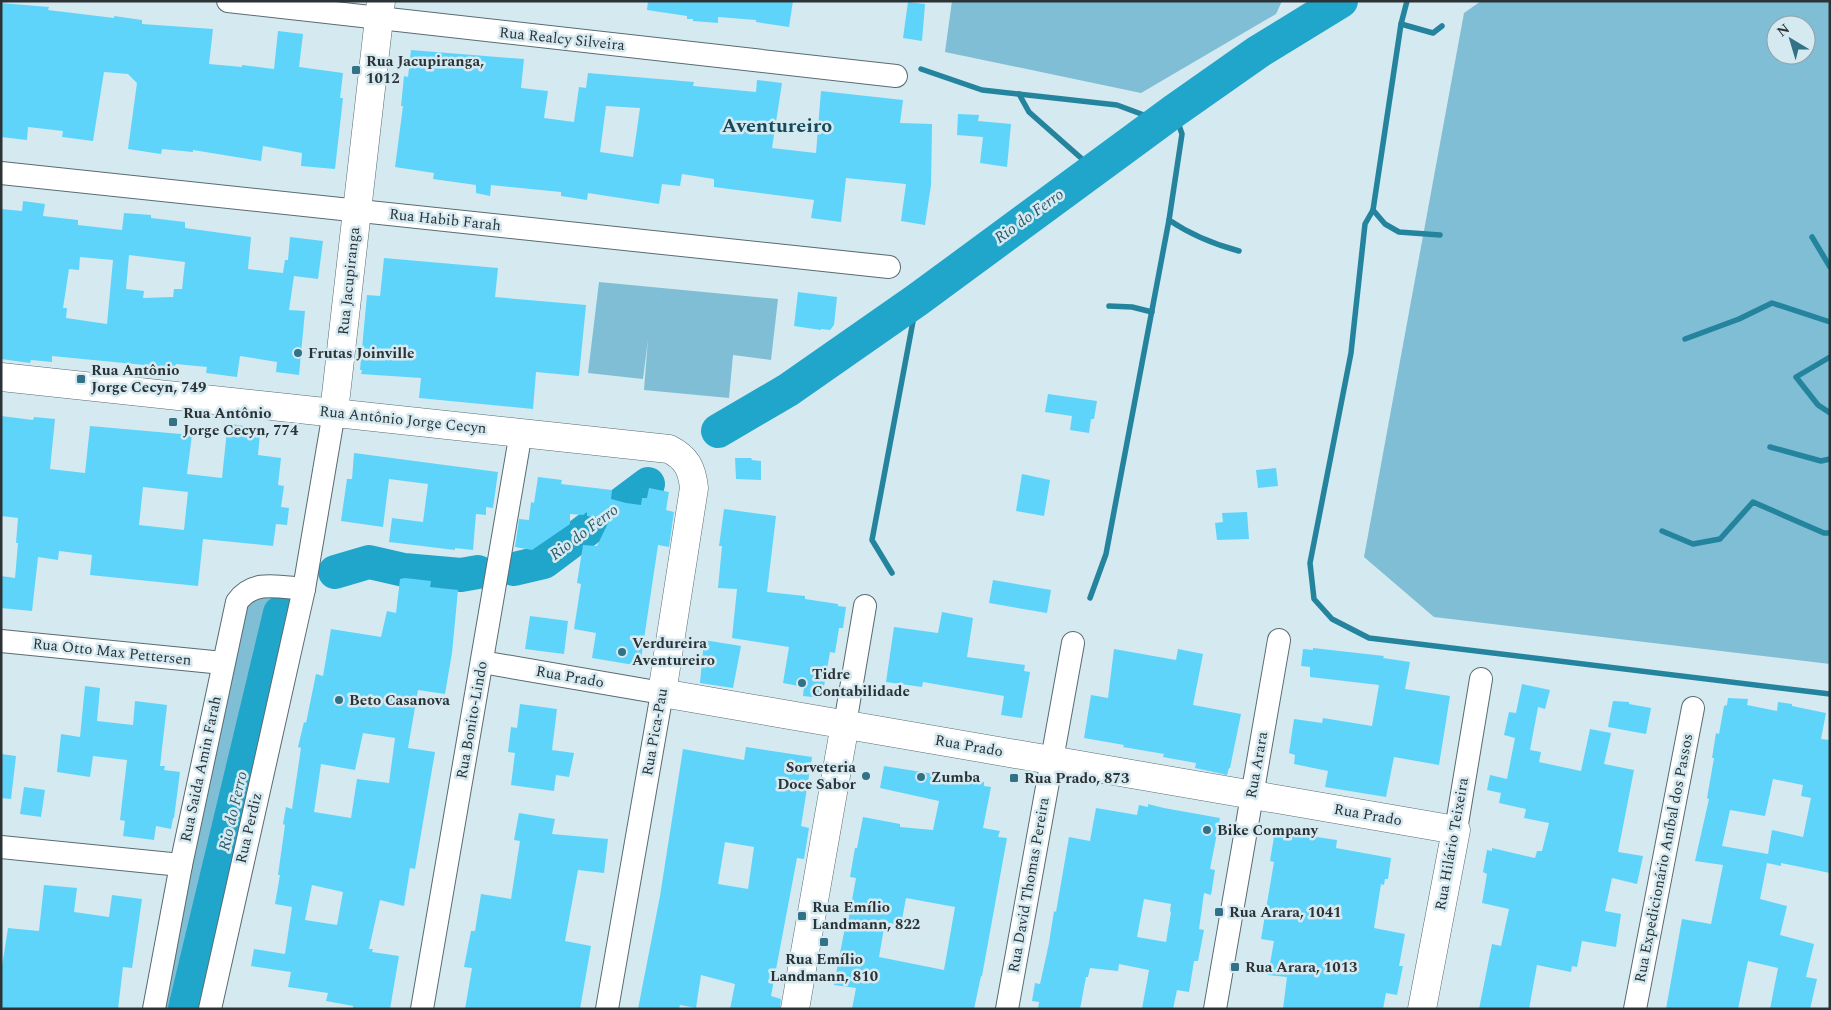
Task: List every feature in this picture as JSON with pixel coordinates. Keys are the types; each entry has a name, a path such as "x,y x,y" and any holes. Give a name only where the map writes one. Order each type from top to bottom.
{"street":[{"name":"Rua Realcy Silveira","path":"228,1 380,10 896,76"},
{"name":"Rua Jacupiranga","path":"304,589 334,412 380,10"},
{"name":"Rua Habib Farah","path":"1,173 889,267"},
{"name":"Rua Antônio Jorge Cecyn","path":"1,377 660,447 669,449 683,457"},
{"name":"Rua Bonito-Lindo","path":"422,1009 521,432"},
{"name":"Rua Pica-Pau","path":"607,1009 662,693 694,488 689,467 683,457"},
{"name":"Rua Saida Amin Farah","path":"154,1009 181,865 233,612 242,595 251,589 261,586 304,589"},
{"name":"Rua Perdiz","path":"210,1009 304,589"},
{"path":"795,1009 865,606"},
{"name":"Rua Arara","path":"1214,1009 1279,640"},
{"name":"Rua Otto Max Pettersen","path":"1,641 223,663"},
{"name":"Rua David Thomas Pereira","path":"1007,1009 1073,643"},
{"name":"Rua Prado","path":"482,662 1456,830"},
{"name":"Rua Hilário Teixeira","path":"1422,1009 1456,830 1480,679"},
{"name":"Rua Expedicionário Aníbal dos Passos","path":"1635,1009 1693,708"},
{"path":"1,847 181,865"}],"shaded area":[{"path":"952,1 1282,1 1276,14 1141,93 945,52"},
{"path":"1481,1 1830,1 1830,664 1434,617 1364,557 1464,13"},
{"path":"599,282 778,299 771,360 733,355 729,398 644,390 648,339 643,379 588,373"},
{"path":"257,593 281,595 285,603 199,1009 161,1009 236,619"}],"building":[{"path":"648,1 793,1 789,27 756,22 756,20 718,17 718,23 693,21 693,19 687,19 687,16 647,10"},
{"path":"908,2 925,4 922,41 903,38"},
{"path":"1,3 49,7 48,10 142,20 142,24 213,29 209,64 242,67 242,65 274,69 278,31 303,34 299,67 343,73 340,98 343,98 335,169 301,166 302,153 263,146 261,161 193,150 193,152 162,149 161,154 128,149 137,83 128,74 104,72 93,141 62,137 63,131 28,127 27,140 1,137"},
{"path":"411,50 524,59 521,88 548,91 544,118 574,122 579,87 586,88 588,73 694,82 693,86 756,92 757,80 782,83 772,148 816,153 821,91 903,100 900,123 932,124 931,185 925,225 901,221 906,184 846,178 841,222 811,218 814,200 714,187 714,179 682,174 680,186 662,184 659,204 588,193 587,200 561,196 561,192 491,185 490,196 476,193 476,185 433,179 434,173 395,167 403,106 401,106 404,76 408,77","holes":["606,106 640,108 633,157 600,152"]},
{"path":"958,114 979,115 978,121 1011,124 1007,167 980,163 983,137 957,135"},
{"path":"23,201 45,204 43,216 78,220 78,225 122,230 124,213 151,215 151,218 185,222 185,228 251,237 248,269 283,273 285,260 288,260 290,237 323,241 318,279 294,276 289,310 305,311 299,375 276,372 277,362 240,356 237,377 206,373 207,367 176,364 175,368 52,356 52,362 31,360 30,363 1,359 1,209 22,211","holes":["129,255 185,262 182,289 174,289 173,297 143,298 144,291 126,289","80,257 113,260 107,324 66,318 67,308 63,308 69,269 79,270"]},
{"path":"384,258 498,268 495,297 586,305 579,376 536,372 533,409 419,398 421,378 361,374 367,295 380,296"},
{"path":"798,292 837,297 834,325 830,330 794,326"},
{"path":"1048,394 1097,401 1089,433 1070,430 1072,416 1045,412"},
{"path":"1,416 33,420 34,417 55,419 50,469 85,473 90,426 192,435 187,474 222,478 227,430 230,431 231,424 250,427 249,433 260,434 258,455 281,458 278,485 284,486 281,507 289,508 287,525 276,524 273,546 203,539 198,586 90,575 92,555 59,551 58,560 38,557 32,611 1,608 1,576 15,578 18,518 1,516","holes":["143,487 188,492 184,530 139,525"]},
{"path":"354,453 498,472 493,508 486,507 486,515 476,514 473,550 455,548 455,550 389,542 392,518 423,522 428,484 389,479 383,527 341,521 347,479 352,479"},
{"path":"735,458 751,458 752,460 761,461 761,480 736,479"},
{"path":"1276,468 1278,486 1258,488 1256,470"},
{"path":"1022,474 1050,480 1044,516 1016,511"},
{"path":"538,477 562,480 561,484 612,490 611,499 641,505 642,498 647,498 649,488 669,492 666,510 674,512 669,547 658,545 640,666 592,658 596,633 574,629 581,584 577,583 583,545 597,546 610,519 587,516 587,512 583,515 570,514 570,524 532,550 515,547 519,519 529,520 531,502 534,503"},
{"path":"724,509 776,516 767,592 805,596 805,599 846,607 843,628 839,628 835,653 830,652 822,698 803,696 804,687 783,683 789,647 732,638 737,589 718,588 722,546 719,546"},
{"path":"1247,512 1249,539 1217,540 1215,523 1223,522 1222,513"},
{"path":"400,579 431,581 430,587 458,590 452,653 445,694 418,690 408,748 435,752 415,869 410,868 404,906 380,900 369,949 373,949 372,952 399,956 390,1009 353,1009 353,1006 326,1001 328,993 288,987 291,972 251,966 254,949 285,954 292,907 275,904 285,825 283,824 286,807 292,809 301,748 298,747 304,722 306,723 316,674 323,676 331,629 381,637 387,611 396,613","holes":["363,733 395,738 389,783 357,779 351,818 314,812 321,764 355,770","312,885 343,892 337,925 305,920"]},
{"path":"993,580 1051,590 1047,613 989,603"},
{"path":"942,612 973,618 967,657 1025,665 1024,671 1030,672 1022,718 1001,715 1004,696 923,682 922,687 886,682 894,627 938,633"},
{"path":"530,616 568,621 564,654 525,649"},
{"path":"704,640 741,646 733,688 700,683"},
{"path":"1313,648 1384,656 1383,658 1410,662 1405,689 1450,696 1439,765 1394,757 1386,797 1325,787 1328,771 1294,764 1295,755 1289,753 1294,719 1322,723 1323,718 1372,726 1379,685 1310,677 1310,667 1301,666 1303,649 1313,650"},
{"path":"1114,649 1176,660 1178,649 1203,654 1193,705 1241,714 1227,775 1195,768 1196,763 1163,757 1164,754 1084,738 1091,695 1108,698"},
{"path":"1522,684 1550,690 1545,709 1538,707 1530,750 1541,752 1539,762 1581,771 1590,729 1611,733 1604,764 1634,770 1618,852 1643,856 1637,884 1612,878 1605,911 1621,914 1616,947 1582,941 1577,967 1572,966 1571,972 1537,965 1529,1009 1479,1009 1492,944 1501,946 1509,909 1482,903 1487,874 1483,872 1487,850 1492,851 1492,848 1535,858 1537,851 1542,851 1549,823 1524,818 1526,809 1499,803 1501,793 1487,790 1490,775 1507,779 1515,738 1504,735 1509,712 1516,713"},
{"path":"85,686 100,688 97,721 133,725 135,701 167,705 160,766 165,766 164,770 180,772 171,829 156,826 154,840 123,836 125,821 120,820 127,760 93,756 90,777 57,772 61,734 80,737"},
{"path":"1728,698 1748,699 1747,705 1777,711 1778,702 1826,713 1821,739 1830,740 1830,873 1781,863 1781,866 1767,863 1760,899 1787,906 1780,935 1814,944 1806,977 1817,979 1810,1009 1770,1009 1778,968 1748,961 1738,1009 1666,1009 1682,919 1711,924 1723,865 1695,861 1709,799 1707,798 1716,733 1719,734 1724,706 1727,705","holes":["1773,779 1803,785 1801,796 1811,798 1803,837 1772,830 1768,854 1722,846 1730,810 1765,816"]},
{"path":"1613,701 1629,702 1629,704 1651,708 1646,734 1608,727"},
{"path":"520,704 557,709 552,750 574,753 569,777 556,775 554,791 511,785 515,753 508,752 511,727 517,728"},
{"path":"746,747 812,757 801,826 809,828 804,859 797,858 771,996 781,999 780,1009 730,1009 735,984 701,975 696,1008 680,1005 679,1009 638,1009 660,896 683,749 744,760","holes":["725,842 754,847 748,889 718,884"]},
{"path":"1,754 16,756 11,799 1,798"},
{"path":"884,766 984,782 984,786 991,787 983,828 1000,831 998,837 1007,838 982,976 974,1009 852,1009 856,988 834,985 856,878 850,877 863,817 900,824 900,827 933,830 939,801 880,788","holes":["906,898 955,907 944,970 879,957 885,922 901,925"]},
{"path":"24,787 45,790 41,817 20,814"},
{"path":"1148,804 1220,818 1210,869 1215,870 1211,895 1204,893 1199,929 1204,930 1198,961 1194,961 1189,992 1177,990 1173,1009 1142,1009 1149,970 1119,964 1118,971 1090,968 1088,977 1086,977 1080,1009 1038,1009 1039,1002 1032,1001 1035,983 1040,984 1054,911 1056,912 1069,837 1090,841 1096,808 1137,815 1139,805 1148,807","holes":["1144,899 1171,904 1166,942 1137,937"]},
{"path":"519,813 555,819 552,834 608,839 604,873 578,870 565,941 591,946 580,1009 465,1009 472,968 464,967 471,931 475,931 481,894 511,899 520,841 514,840"},
{"path":"1275,831 1337,840 1336,848 1391,858 1388,879 1385,879 1384,885 1381,884 1374,928 1405,934 1399,966 1403,966 1397,995 1386,993 1383,1009 1283,1009 1287,977 1268,975 1274,941 1261,939 1274,862 1270,861"},
{"path":"44,885 77,888 74,912 109,917 112,895 142,899 132,968 123,967 118,1009 1,1009 1,973 8,928 39,931"}],"waterway":[{"name":"Rio do Ferro","path":"718,431 788,390 917,300 1174,111 1258,52 1341,1"},
{"path":"1407,1 1401,24 1373,210 1365,224 1351,353 1310,563 1314,599 1332,619 1369,638 1830,694"},
{"path":"1401,24 1433,33 1442,26"},
{"path":"921,69 982,90 1117,105 1160,121"},
{"path":"1019,94 1029,112 1081,158 1091,171"},
{"path":"1090,598 1106,554 1169,220 1182,134 1174,111"},
{"path":"1373,210 1385,224 1399,232 1440,235"},
{"path":"1169,220 1202,238 1239,251"},
{"path":"1812,237 1830,267"},
{"path":"892,573 872,540 917,300"},
{"path":"1685,339 1739,319 1772,303 1830,322"},
{"path":"1109,306 1132,307 1152,312"},
{"path":"1830,357 1796,377 1818,405 1830,413"},
{"path":"1770,447 1821,461 1830,459"},
{"name":"Rio do Ferro","path":"514,569 544,562 648,484"},
{"path":"1662,531 1693,544 1720,539 1753,502 1824,533 1830,533"},
{"name":"Rio do Ferro","path":"335,572 369,562 404,570 461,575 478,572"},
{"name":"Rio do Ferro","path":"185,1009 280,613"}],"place":[{"name":"Rua Jacupiranga, 1012","path":"356,70"},
{"name":"Frutas Joinville","path":"298,353"},
{"name":"Rua Antônio Jorge Cecyn, 749","path":"81,379"},
{"name":"Rua Antônio Jorge Cecyn, 774","path":"173,422"},
{"name":"Verdureira Aventureiro","path":"622,652"},
{"name":"Tidre Contabilidade","path":"802,683"},
{"name":"Beto Casanova","path":"339,700"},
{"name":"Sorveteria Doce Sabor","path":"866,776"},
{"name":"Zumba","path":"921,777"},
{"name":"Rua Prado, 873","path":"1014,778"},
{"name":"Bike Company","path":"1207,830"},
{"name":"Rua Arara, 1041","path":"1219,912"},
{"name":"Rua Emílio Landmann, 822","path":"802,916"},
{"name":"Rua Emílio Landmann, 810","path":"824,942"},
{"name":"Rua Arara, 1013","path":"1235,967"}],"district":[{"name":"Aventureiro","path":"777,126"}]}
